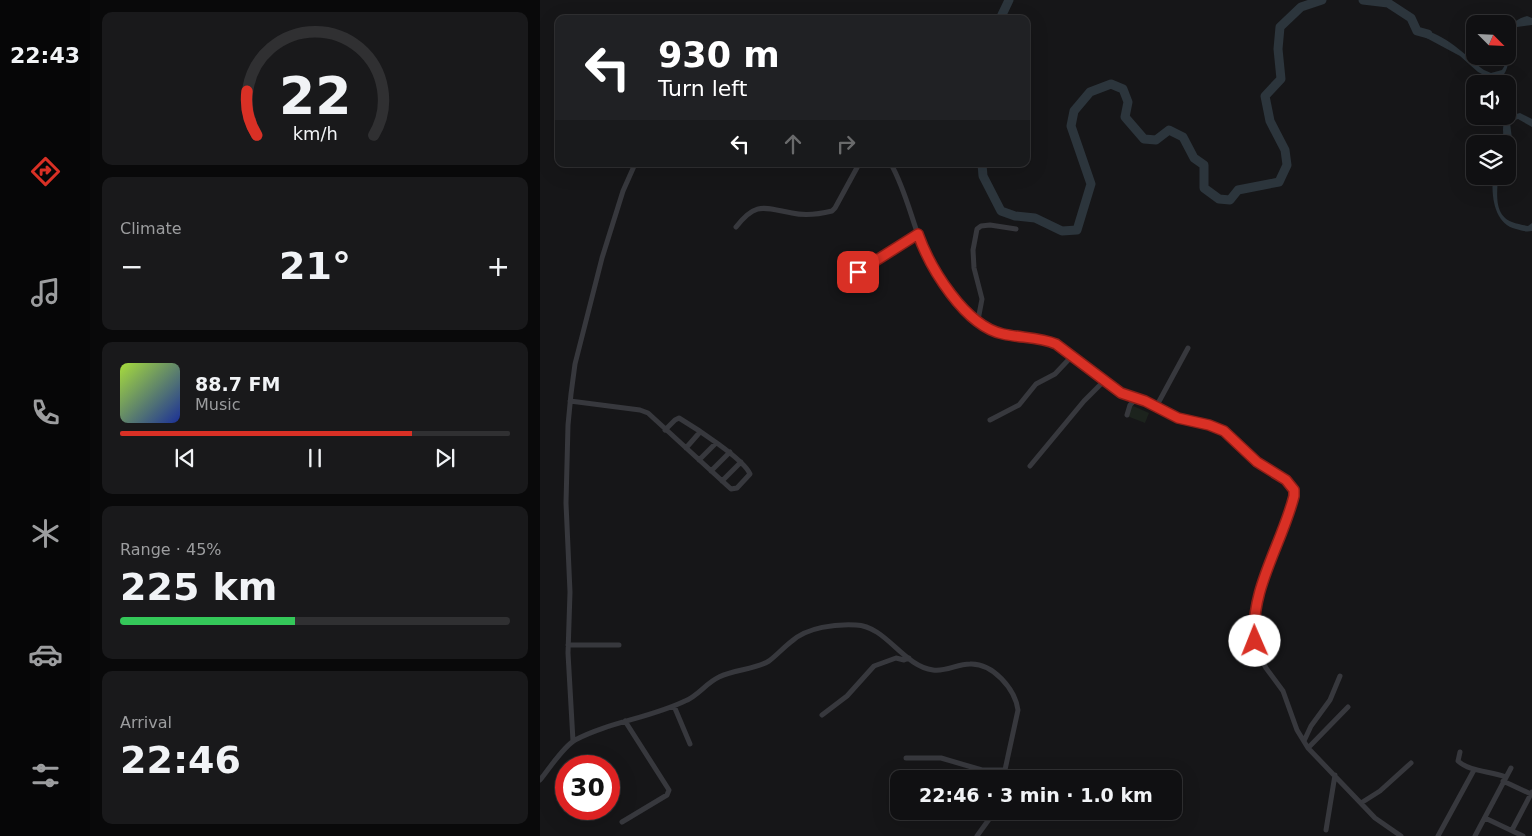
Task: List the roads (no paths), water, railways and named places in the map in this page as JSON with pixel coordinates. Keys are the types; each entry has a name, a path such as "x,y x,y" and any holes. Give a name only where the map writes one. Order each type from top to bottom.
{"street":[{"path":"572,741 568,645 570,592 566,503 570,402 575,364 602,258 623,191 634,167"},
{"path":"736,227 748,213 766,208 800,214 832,211 857,167"},
{"path":"894,167 929,260 949,293 978,320 990,329 1003,334 1052,342 1062,347 1121,393 1137,398 1178,418 1209,425 1224,431 1257,462 1286,480 1294,490 1292,505 1262,586 1254,620 1259,657 1283,691 1297,730 1308,748 1375,818 1401,836"},
{"path":"978,320 982,299 974,268 973,250 977,229 981,226 990,225 1016,230"},
{"path":"844,280 918,234"},
{"path":"1156,407 1188,348"},
{"path":"990,420 1019,405 1036,384 1055,374 1072,356"},
{"path":"1030,466 1084,400 1104,381"},
{"path":"1126,415 1130,405 1137,398"},
{"path":"570,402 644,411 665,430 686,448 699,460 711,470 731,489 737,488 750,474 730,452 679,418 665,430"},
{"path":"686,448 700,432"},
{"path":"699,460 716,443"},
{"path":"711,470 730,452"},
{"path":"722,481 741,462"},
{"path":"540,780 572,741 687,701 704,686 720,676 753,668 768,662 799,635 810,630 844,626 864,626 880,635 925,668 947,670 978,664 992,671 1005,682 1014,696 1018,710 1004,770"},
{"path":"568,645 619,645"},
{"path":"822,715 847,696 874,666 896,658 904,660 909,658"},
{"path":"1304,741 1330,700 1340,676"},
{"path":"674,706 690,744"},
{"path":"1308,748 1348,707"},
{"path":"622,822 666,795 669,790 625,722"},
{"path":"1460,752 1458,762 1474,770 1488,771 1532,793 1525,804 1515,833"},
{"path":"906,758 941,758 982,770"},
{"path":"1361,803 1380,791 1410,763"},
{"path":"1476,836 1511,768"},
{"path":"1438,836 1474,770"},
{"path":"1326,830 1335,775"},
{"path":"1525,804 1532,808"},
{"path":"1485,818 1523,836"},
{"path":"977,836 989,820"}],"waterway":[{"path":"1002,15 1009,0"},
{"path":"982,167 983,176 1001,211 1015,216 1035,218 1062,231 1077,230 1091,184 1071,126 1074,111 1090,92 1111,84 1123,89 1128,102 1125,117 1144,139 1156,140 1169,130 1183,137 1194,158 1204,165 1204,188 1219,199 1230,200 1238,190 1279,182 1287,165 1285,150 1270,121 1265,96 1281,79 1278,49 1280,27 1301,7 1322,0"},
{"path":"1363,0 1388,3 1411,18 1417,31 1428,34"}]}
